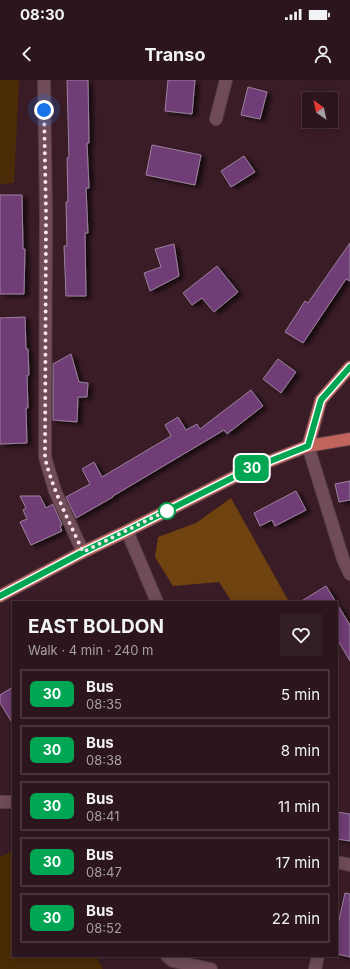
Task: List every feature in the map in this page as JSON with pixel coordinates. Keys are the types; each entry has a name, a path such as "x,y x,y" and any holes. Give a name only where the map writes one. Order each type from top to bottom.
{"main road":[{"path":"308,446 321,400 350,367"},
{"path":"0,596 83,552 250,469 308,446 350,439"}],"street":[{"path":"44,80 46,214 45,458 55,491 83,552"},
{"path":"216,119 226,80"},
{"path":"308,446 343,559 350,574"},
{"path":"127,531 157,601"},
{"path":"0,802 12,802"},
{"path":"338,862 350,865"},
{"path":"168,957 173,961 212,969"},
{"path":"315,969 318,957"}],"shaded area":[{"path":"0,80 19,80 14,183 0,184"},
{"path":"231,498 288,601 231,601 219,582 173,586 155,557 158,537 196,523"},
{"path":"12,851 12,957 97,957 103,969 0,969 0,857"}],"building":[{"path":"67,80 88,80 89,143 87,143 89,188 86,188 88,233 85,233 86,296 66,296 64,246 67,246 66,202 68,202 67,158 69,157"},
{"path":"168,80 195,80 192,114 165,111"},
{"path":"248,87 267,92 260,119 241,115"},
{"path":"152,145 201,155 195,185 146,175"},
{"path":"244,156 255,172 231,187 221,171"},
{"path":"0,195 22,195 23,249 25,249 24,294 0,294"},
{"path":"350,243 350,281 346,279 303,343 285,332 305,301 308,303"},
{"path":"174,244 179,276 150,291 144,273 161,267 155,249"},
{"path":"217,266 238,292 214,312 202,298 192,305 183,293"},
{"path":"25,317 26,349 28,349 29,375 27,375 28,408 26,408 27,443 0,444 0,318"},
{"path":"71,354 79,382 88,383 87,397 78,397 77,422 53,420 53,364"},
{"path":"278,359 296,372 281,393 263,379"},
{"path":"251,390 263,406 227,434 224,430 76,518 66,497 90,484 82,469 94,462 102,477 171,436 165,425 178,417 186,430 197,424 200,429"},
{"path":"350,481 350,500 339,502 335,484"},
{"path":"296,491 306,510 275,526 272,520 260,526 254,513"},
{"path":"20,496 40,496 46,508 53,504 62,525 60,526 62,531 31,545 20,522 27,519 23,510 26,508"},
{"path":"326,586 335,601 302,601"},
{"path":"338,606 350,625 350,661 338,641"},
{"path":"12,688 12,722 0,703 0,695"},
{"path":"338,812 350,814 350,841 338,839"},
{"path":"345,893 350,894 350,957 338,954 338,924"}],"bus line":[{"name":"30","path":"0,596 83,552 250,469 308,446 321,400 350,367"}],"route":[{"path":"44,110 46,214 45,458 48,472 55,491 83,552 168,510 167,511"}]}
